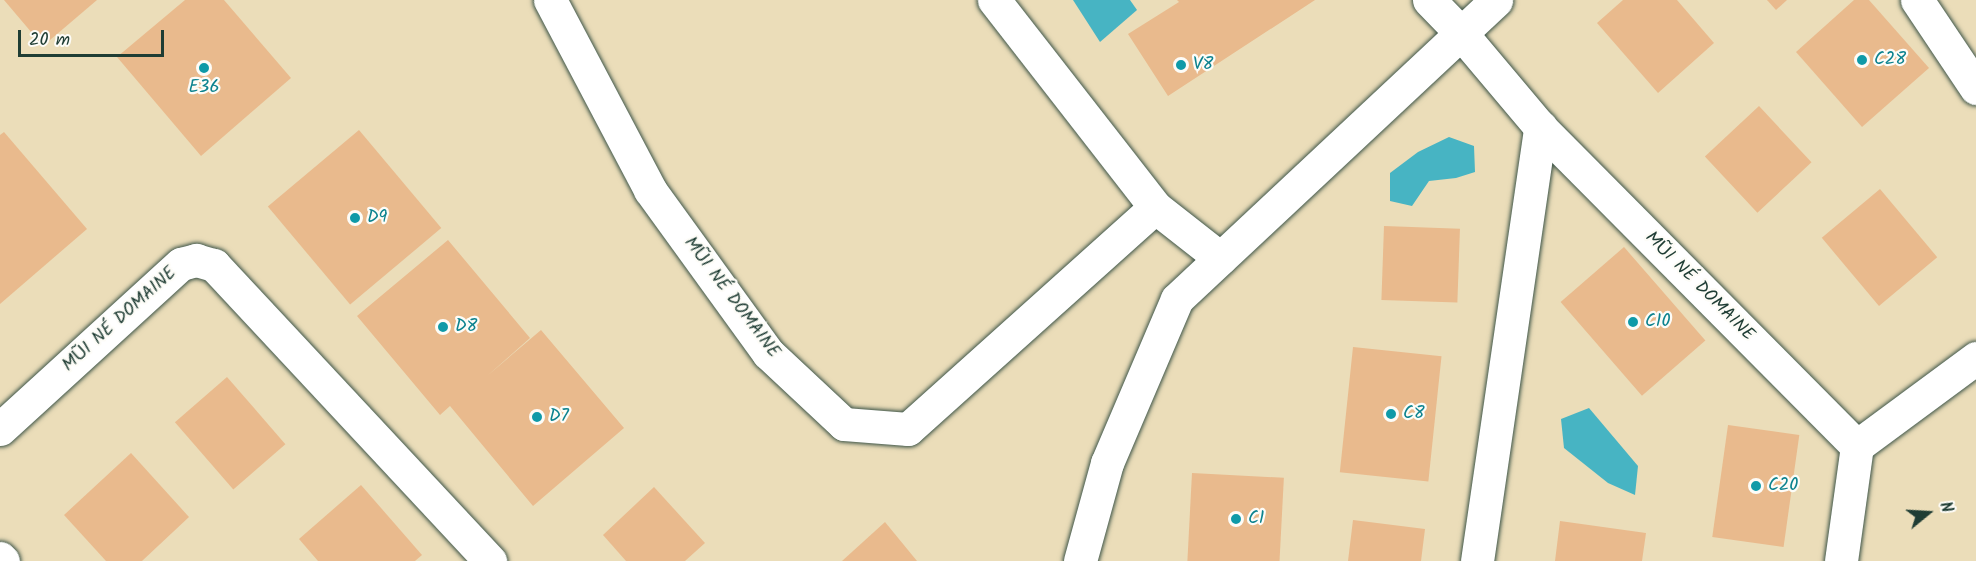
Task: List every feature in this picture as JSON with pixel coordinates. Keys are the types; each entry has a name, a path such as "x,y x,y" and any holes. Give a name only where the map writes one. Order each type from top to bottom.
{"street":[{"name":"MŨI NÉ DOMAINE","path":"550,0 650,190 768,353 844,424 908,429 1155,207"},
{"path":"994,0 1155,207 1220,258"},
{"name":"MŨI NÉ DOMAINE","path":"1429,0 1460,32 1540,127 1857,446"},
{"path":"1080,561 1107,463 1177,299 1496,0"},
{"path":"1917,0 1976,88"},
{"path":"1477,561 1540,127"},
{"name":"MŨI NÉ DOMAINE","path":"0,429 181,264 196,260 214,265 490,561"},
{"path":"1841,561 1857,446 1976,358"}],"water":[{"path":"1073,0 1130,0 1137,10 1100,42"},
{"path":"1449,137 1474,146 1475,172 1456,178 1429,181 1412,206 1390,201 1390,173 1418,152"},
{"path":"1589,408 1638,466 1635,495 1608,483 1564,448 1561,419"}],"building":[{"path":"4,0 97,0 43,46"},
{"name":"E36","path":"185,0 224,0 291,78 201,156 117,57"},
{"name":"V8","path":"1177,0 1315,0 1168,96 1128,34 1179,2"},
{"path":"1623,0 1677,0 1714,43 1658,93 1597,23"},
{"path":"1767,0 1787,0 1776,10"},
{"name":"C28","path":"1854,0 1869,0 1929,68 1862,127 1796,52"},
{"path":"1759,106 1812,162 1757,213 1705,156"},
{"name":"D9","path":"359,130 441,228 350,305 268,206"},
{"path":"4,132 87,229 0,304 0,135"},
{"path":"1880,189 1937,257 1879,306 1822,238"},
{"path":"1384,226 1460,229 1457,303 1381,300"},
{"path":"448,240 530,338 487,376 541,330 624,428 533,506 450,406 440,415 357,316"},
{"name":"C10","path":"1624,247 1705,341 1642,396 1561,302"},
{"name":"C8","path":"1353,347 1442,356 1428,482 1340,472"},
{"path":"227,377 285,444 233,489 175,422"},
{"name":"C20","path":"1728,425 1799,435 1784,547 1712,537"},
{"path":"131,453 189,517 142,561 106,561 64,515"},
{"name":"C1","path":"1192,473 1284,478 1280,561 1187,561"},
{"path":"361,485 422,555 415,561 318,561 299,539"},
{"path":"654,487 705,543 685,561 626,561 603,535"},
{"path":"1353,520 1425,529 1421,561 1348,561"},
{"path":"1560,521 1646,533 1642,561 1555,561"},
{"path":"885,522 917,561 842,561"}],"place":[{"name":"C28","path":"1862,60"},
{"name":"V8","path":"1181,65"},
{"name":"E36","path":"204,68"},
{"name":"D9","path":"355,218"},
{"name":"C10","path":"1633,322"},
{"name":"D8","path":"443,327"},
{"name":"C8","path":"1391,414"},
{"name":"D7","path":"537,417"},
{"name":"C20","path":"1756,486"},
{"name":"C1","path":"1236,519"}]}
